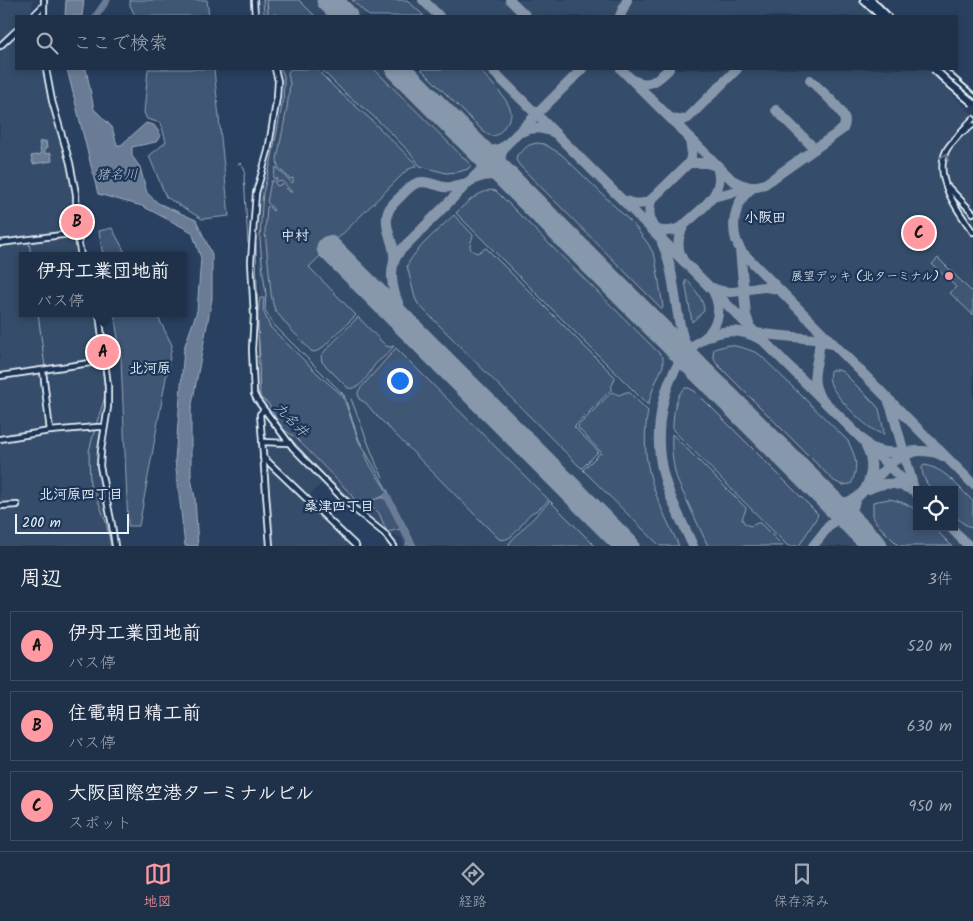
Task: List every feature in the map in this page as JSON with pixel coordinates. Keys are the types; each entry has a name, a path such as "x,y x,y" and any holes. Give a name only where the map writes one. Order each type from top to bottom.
{"highway":[{"path":"864,0 880,15"},
{"path":"870,0 885,15"},
{"path":"939,70 949,83 972,100"}],"street":[{"path":"254,0 255,15"},
{"path":"37,15 44,3"},
{"path":"0,46 15,31"},
{"path":"46,70 52,101 70,163 76,194 77,233 80,252"},
{"path":"276,70 279,86 268,151 256,193 251,262 254,316 252,349 254,394 289,443 340,496 384,532 394,546"},
{"path":"972,100 973,107"},
{"path":"973,119 949,146 944,157 942,169 950,196 973,232"},
{"path":"960,134 973,125"},
{"path":"945,183 973,213"},
{"path":"0,243 77,233"},
{"path":"99,317 108,386 108,407 100,466 115,546"},
{"path":"0,376 104,361"},
{"path":"43,371 50,431"},
{"path":"264,410 260,414 270,546"},
{"path":"0,439 50,431 104,428"},
{"path":"262,442 289,443"},
{"path":"263,457 356,546"},
{"path":"0,506 17,505"}],"shaded area":[{"path":"0,0 33,0 31,15 15,15 15,28 0,39"},
{"path":"130,0 207,0 209,15 135,15"},
{"path":"256,0 859,0 874,15 258,15"},
{"path":"263,0 299,0 314,15 269,15 264,13"},
{"path":"352,0 407,0 423,15 368,15"},
{"path":"15,35 15,70 43,70 48,102 71,178 74,196 74,232 0,242 0,51"},
{"path":"148,70 214,70 229,216 202,219 166,197 149,156 166,142 161,123 147,119 144,113"},
{"path":"278,70 928,70 973,115 973,546 404,546 402,539 363,514 302,456 258,397 260,298 258,214 260,194 269,162 281,95 282,81"},
{"path":"317,70 368,117 416,166 407,170 309,267 356,315 320,350 314,352 311,351 275,310 271,293 265,232 267,207 274,210 267,202 271,181 274,181 277,186 282,184 292,192 282,181 278,182 277,178 273,178 276,167 293,182 293,178 290,179 278,167 277,159 287,108 290,84 289,71"},
{"path":"322,70 375,70 471,165 468,169 446,173 420,166 393,135"},
{"path":"422,70 479,70 507,102 511,113 498,134 492,136 485,133"},
{"path":"544,144 561,154 633,224 649,245 655,257 662,309 520,166 516,160 517,155 529,145"},
{"path":"491,190 496,191 663,357 663,366 648,405 456,213 476,196"},
{"path":"454,215 473,235 470,246 471,250 477,253 486,248 615,377 611,390 574,427 598,451 582,468 418,304 407,266 421,246"},
{"path":"112,228 125,252 102,252 99,231"},
{"path":"74,235 77,252 19,252 19,317 97,317 102,350 99,360 104,372 106,385 106,410 103,421 99,424 97,430 99,434 96,454 113,546 0,546 0,245"},
{"name":"展望デッキ (北ターミナル)","path":"938,258 973,293 973,315 950,293 956,287 932,264"},
{"path":"685,281 688,281 696,291 704,307 704,311 692,322"},
{"path":"260,298 264,298 263,310 270,327 343,396 359,442 370,465 388,494 381,497 383,499 386,498 402,529 387,532 379,513 374,508 362,511 349,492 295,437 283,429 268,403 259,395 254,357 260,356 257,317"},
{"path":"115,317 158,317 172,345 139,526 128,526 121,358"},
{"path":"358,317 386,346 394,346 375,364 360,385 348,388 322,362 321,356"},
{"path":"728,345 744,348 759,354 848,441 856,462 851,484 842,485 834,481 716,363 713,355 714,349"},
{"path":"396,348 549,500 529,515 513,535 508,538 499,539 366,403 359,399 359,390"},
{"path":"831,370 843,372 875,404 879,409 884,434 863,422 835,392 830,383 829,375"},
{"path":"685,388 696,392 818,514 799,546 788,546 673,430 676,401 681,391"},
{"path":"612,392 619,395 629,392 648,411 646,448 648,464 663,513 679,546 660,546 583,470 602,453 578,426"},
{"path":"672,434 746,508 742,519 745,524 751,526 760,523 783,546 708,546 678,482 673,458"},
{"path":"266,443 285,445 322,483 308,497 266,456 264,446"},
{"path":"269,464 352,546 272,546 266,465"},
{"path":"924,465 938,470 958,486 929,486 925,479 922,467"},
{"path":"958,486 973,501 973,529 958,519"},
{"path":"889,499 904,503 913,508 913,531 937,531 952,546 899,546 878,525 873,517 873,502"},
{"path":"550,501 595,546 508,546"}],"water":[{"path":"66,0 84,0 82,15 65,15"},
{"name":"猪名川","path":"67,70 86,70 94,109 112,127 117,145 121,145 146,123 154,125 161,135 156,142 132,147 132,156 140,167 147,193 158,203 196,220 212,254 212,299 191,410 191,478 195,498 198,546 185,546 175,460 184,348 197,311 201,258 192,232 142,206 98,194"},
{"path":"46,141 47,148 45,149 45,154 51,153 52,161 33,164 31,156 41,154 39,142"}],"waterway":[{"path":"97,15 107,0"},
{"path":"267,0 268,13"},
{"path":"278,425 327,478 352,501 365,502 390,495 359,440 344,395 274,325 265,310 266,294 260,239 262,204 283,100 284,76 281,70"},
{"name":"九名井","path":"238,164 240,163 245,170 248,243"},
{"path":"29,242 30,252"},
{"name":"九名井","path":"256,244 260,401"},
{"path":"39,317 45,367"},
{"path":"96,425 104,400 103,372"},
{"path":"351,399 383,477"},
{"path":"95,429 89,451 90,485 96,495 106,522 111,546"},
{"name":"九名井","path":"387,496 412,546"},
{"name":"九名井","path":"390,496 416,546"},
{"name":"九名井","path":"399,521 407,539 406,546"}],"taxiway":[{"path":"335,0 337,7 342,13"},
{"path":"423,0 438,15"},
{"path":"510,0 525,15"},
{"path":"620,15 627,0"},
{"path":"492,70 913,490"},
{"path":"420,339 400,309 393,285 392,272 394,261 400,251 581,70"},
{"path":"622,70 732,180 750,187"},
{"path":"635,81 650,83 668,70"},
{"path":"671,118 675,120 688,118 736,70"},
{"path":"713,197 765,184 843,129 845,119 842,114 834,103 810,80"},
{"path":"776,110 815,149"},
{"path":"521,132 537,128 553,132"},
{"path":"626,201 639,204 651,200 689,163 691,150 688,136"},
{"path":"474,144 488,151 503,147"},
{"path":"504,148 501,163 507,178"},
{"path":"689,163 706,163 717,166"},
{"path":"653,228 661,231 677,229 705,206 716,191 719,183 716,165"},
{"path":"473,180 483,176 493,176 503,178 512,183"},
{"path":"394,260 387,215 395,202 409,188 420,182 444,187 455,187 466,183"},
{"path":"756,186 748,191 742,199 735,216 735,235 742,252 973,484"},
{"path":"651,200 649,207 654,228"},
{"path":"682,258 678,242 684,225"},
{"path":"662,243 672,276 679,323 684,340 692,357 706,378"},
{"path":"740,249 746,315 749,324"},
{"path":"713,288 730,292 762,287 779,290"},
{"path":"706,337 718,316 718,305 714,293"},
{"path":"693,546 669,492 660,457 660,420 670,381 679,363 690,349 705,338 733,331 760,339"},
{"path":"754,333 814,339 831,344"},
{"path":"818,393 814,379 820,341 819,334"},
{"path":"889,402 913,486"},
{"path":"866,446 871,466 870,477 866,487"},
{"path":"872,448 890,452 926,451 943,456"},
{"path":"813,546 828,527 892,462 904,455 917,451"},
{"path":"869,489 889,484 900,485 910,489"},
{"path":"824,495 839,502 855,499"},
{"path":"855,502 852,516 858,529"},
{"path":"954,531 969,546"}],"runway":[{"path":"329,0 344,15"},
{"path":"399,70 875,546"},
{"path":"329,248 627,546"}],"place":[{"name":"住電朝日精工前","path":"77,222"},
{"name":"大阪国際空港ターミナルビル","path":"919,233"},
{"name":"展望デッキ (北ターミナル)","path":"949,276"},
{"name":"伊丹工業団地前","path":"103,352"}],"district":[{"name":"小阪田","path":"765,218"},
{"name":"中村","path":"295,236"},
{"name":"北河原","path":"150,369"},
{"name":"北河原四丁目","path":"81,495"},
{"name":"桑津四丁目","path":"339,507"}]}
